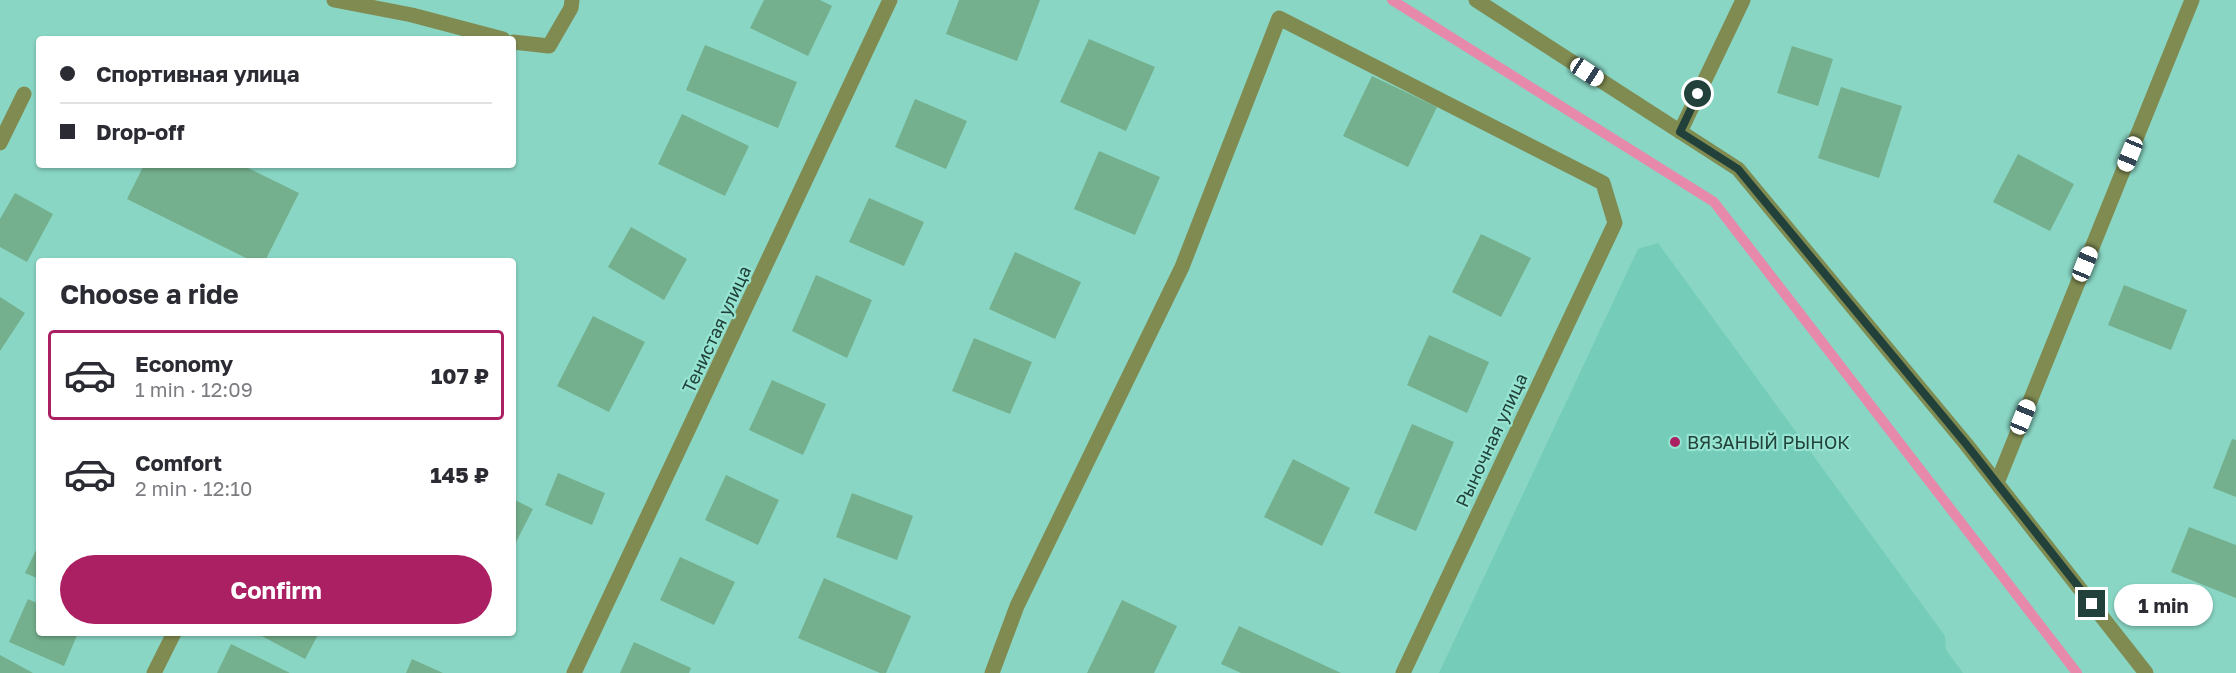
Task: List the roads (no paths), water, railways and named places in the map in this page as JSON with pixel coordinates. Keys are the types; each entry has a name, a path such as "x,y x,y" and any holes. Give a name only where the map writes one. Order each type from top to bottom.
{"street":[{"path":"334,0 412,15 492,36"},
{"path":"516,42 549,46 571,8 572,0"},
{"name":"Тенистая улица","path":"574,673 890,0"},
{"path":"1476,0 1738,169 1996,483 2146,673"},
{"path":"1680,132 1743,0"},
{"path":"1996,483 2192,0"},
{"name":"Рыночная улица","path":"992,673 1017,606 1182,267 1279,18 1603,183 1615,223 1403,673"},
{"path":"0,143 24,94"},
{"path":"154,673 172,636"}],"waterway":[{"path":"1392,0 1714,202 2077,673"}],"place":[{"name":"ВЯЗАНЫЙ РЫНОК","path":"1675,442"}]}
